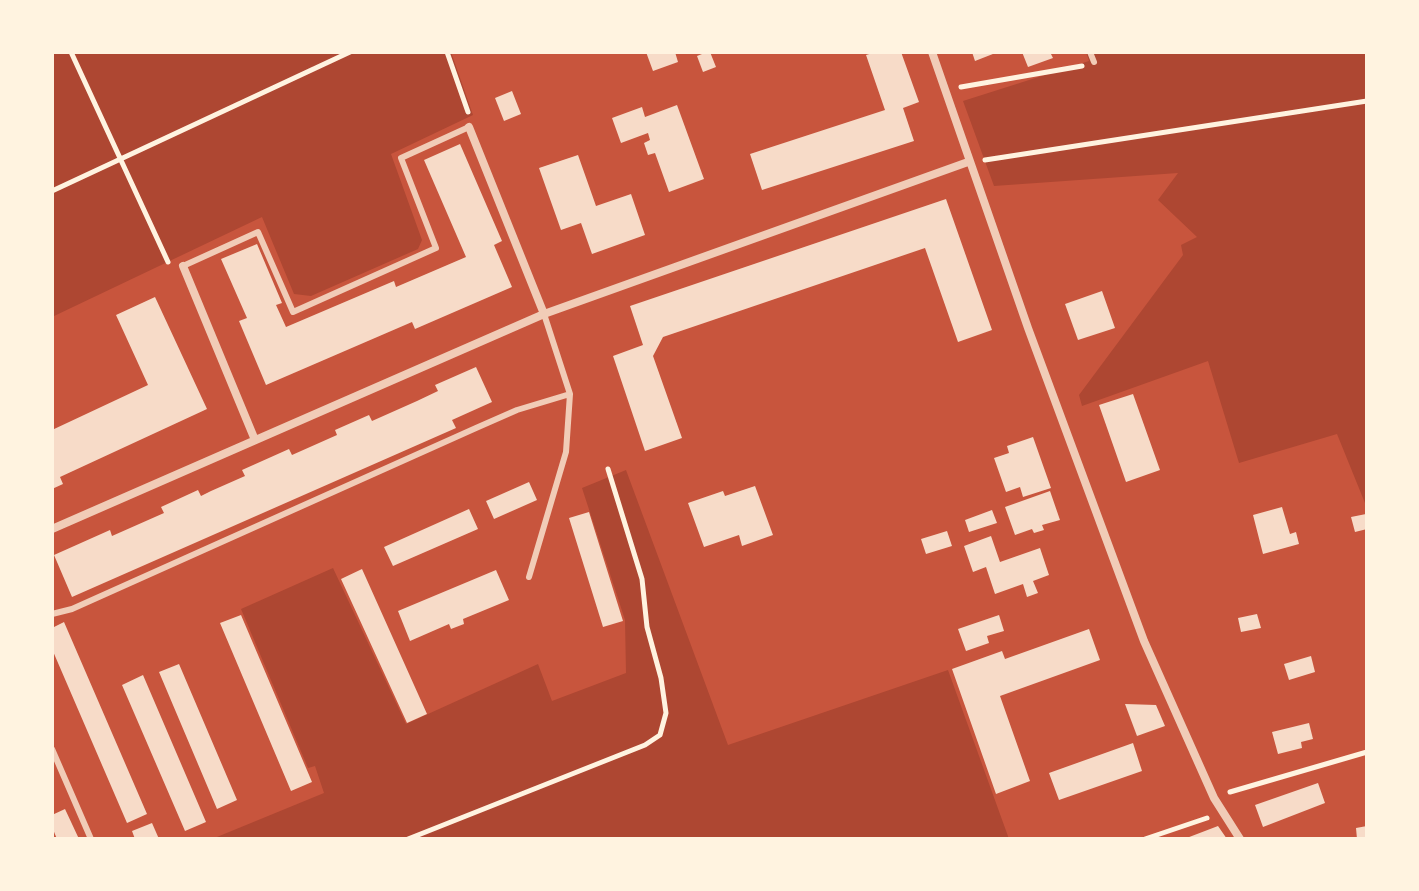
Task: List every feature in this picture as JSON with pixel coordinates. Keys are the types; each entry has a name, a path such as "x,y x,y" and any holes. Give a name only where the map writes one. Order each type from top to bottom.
{"street":[{"path":"932,52 968,162 1144,641 1214,798 1240,839"},
{"path":"469,127 544,314"},
{"path":"52,529 544,314 968,162"},
{"path":"183,266 255,440"}],"lane":[{"path":"1090,52 1094,62"},
{"path":"183,266 258,232 293,312 436,248 401,158 469,127"},
{"path":"529,577 566,452 570,394 544,314"},
{"path":"52,614 72,609 517,410 570,394"},
{"path":"52,749 91,839"}],"path":[{"path":"71,52 169,262 183,266"},
{"path":"52,191 350,52"},
{"path":"447,52 469,117 469,127"},
{"path":"944,90 1094,62"},
{"path":"968,162 1367,101"},
{"path":"408,839 653,741 660,735 666,713 661,678 647,627 642,579 608,469"},
{"path":"1214,798 1367,752"},
{"path":"1145,839 1223,813"}],"shaded area":[{"path":"52,52 451,52 473,115 391,154 422,240 418,249 311,296 294,294 262,217 52,317"},
{"path":"1086,52 1367,52 1367,508 1337,434 1239,463 1208,361 1082,406 1079,395 1183,255 1181,245 1197,237 1158,200 1178,173 994,186 963,101 1089,61"},
{"path":"626,470 728,745 948,670 1009,839 212,839 324,793 315,766 308,768 241,609 333,568 406,724 538,664 552,701 626,673 625,620 582,488"}],"building":[{"path":"646,52 675,52 678,62 653,71"},
{"path":"710,52 716,67 703,72 697,56"},
{"path":"901,52 919,102 903,108 914,141 762,190 750,154 885,110 866,55"},
{"path":"972,52 998,52 975,61"},
{"path":"1022,52 1050,52 1053,58 1028,67"},
{"path":"512,91 521,114 504,121 495,98"},
{"path":"677,105 704,179 669,192 655,153 648,155 644,143 650,140 648,133 621,143 612,118 642,107 645,117"},
{"path":"460,144 502,241 494,245 512,287 415,329 412,322 266,385 239,321 247,318 221,259 257,244 282,303 276,305 286,327 394,281 396,287 466,257 424,160"},
{"path":"578,155 596,206 631,194 645,235 592,254 581,223 561,230 539,168"},
{"path":"946,199 992,330 958,342 925,248 663,337 653,356 682,438 645,451 613,356 643,345 630,306"},
{"path":"1102,291 1115,328 1078,340 1065,304"},
{"path":"155,297 207,409 60,477 63,484 52,489 52,430 148,385 116,315"},
{"path":"476,367 492,402 452,420 456,428 72,597 54,555 110,530 112,536 164,513 161,507 198,490 201,496 245,476 242,470 289,449 292,455 337,435 335,430 369,415 372,421 417,401 438,391 435,385"},
{"path":"1133,394 1160,470 1126,482 1099,405"},
{"path":"1033,437 1051,488 1023,497 1020,487 1006,492 994,458 1009,453 1007,446"},
{"path":"529,482 537,500 494,519 486,501"},
{"path":"755,486 773,535 742,546 739,535 704,547 688,503 723,491 725,496"},
{"path":"1050,491 1060,520 1042,525 1044,530 1034,533 1032,529 1015,535 1005,507"},
{"path":"1282,507 1290,534 1296,532 1299,544 1263,554 1253,515"},
{"path":"469,509 478,529 393,566 384,547"},
{"path":"992,510 997,523 969,532 965,520"},
{"path":"589,512 623,621 603,627 569,518"},
{"path":"1366,514 1367,529 1355,532 1351,517"},
{"path":"947,531 952,546 926,554 921,539"},
{"path":"991,536 1000,562 1040,548 1049,575 1033,581 1038,593 1027,597 1023,584 995,594 986,567 973,572 964,546"},
{"path":"362,569 427,714 407,723 341,579"},
{"path":"496,570 509,600 463,619 464,624 451,629 449,624 410,641 398,611"},
{"path":"1257,614 1261,628 1241,632 1238,618"},
{"path":"241,615 312,782 291,791 220,623"},
{"path":"999,615 1004,631 987,636 989,643 966,651 958,629"},
{"path":"64,622 147,814 127,823 52,649 52,628"},
{"path":"1089,629 1100,660 1000,696 1030,781 996,794 952,669 1002,651 1005,659"},
{"path":"1311,656 1315,672 1289,680 1284,664"},
{"path":"179,664 237,800 217,809 159,672"},
{"path":"143,675 206,822 185,831 122,685"},
{"path":"1125,704 1156,705 1165,726 1137,736"},
{"path":"1309,723 1313,739 1301,742 1302,748 1278,754 1272,732"},
{"path":"1133,743 1142,771 1059,800 1049,773"},
{"path":"1318,783 1325,803 1263,827 1255,805"},
{"path":"65,809 79,839 57,839 52,827 52,815"},
{"path":"152,823 159,839 135,839 132,831"},
{"path":"1218,826 1227,839 1184,839"},
{"path":"1367,826 1367,839 1357,839 1356,828"}]}
